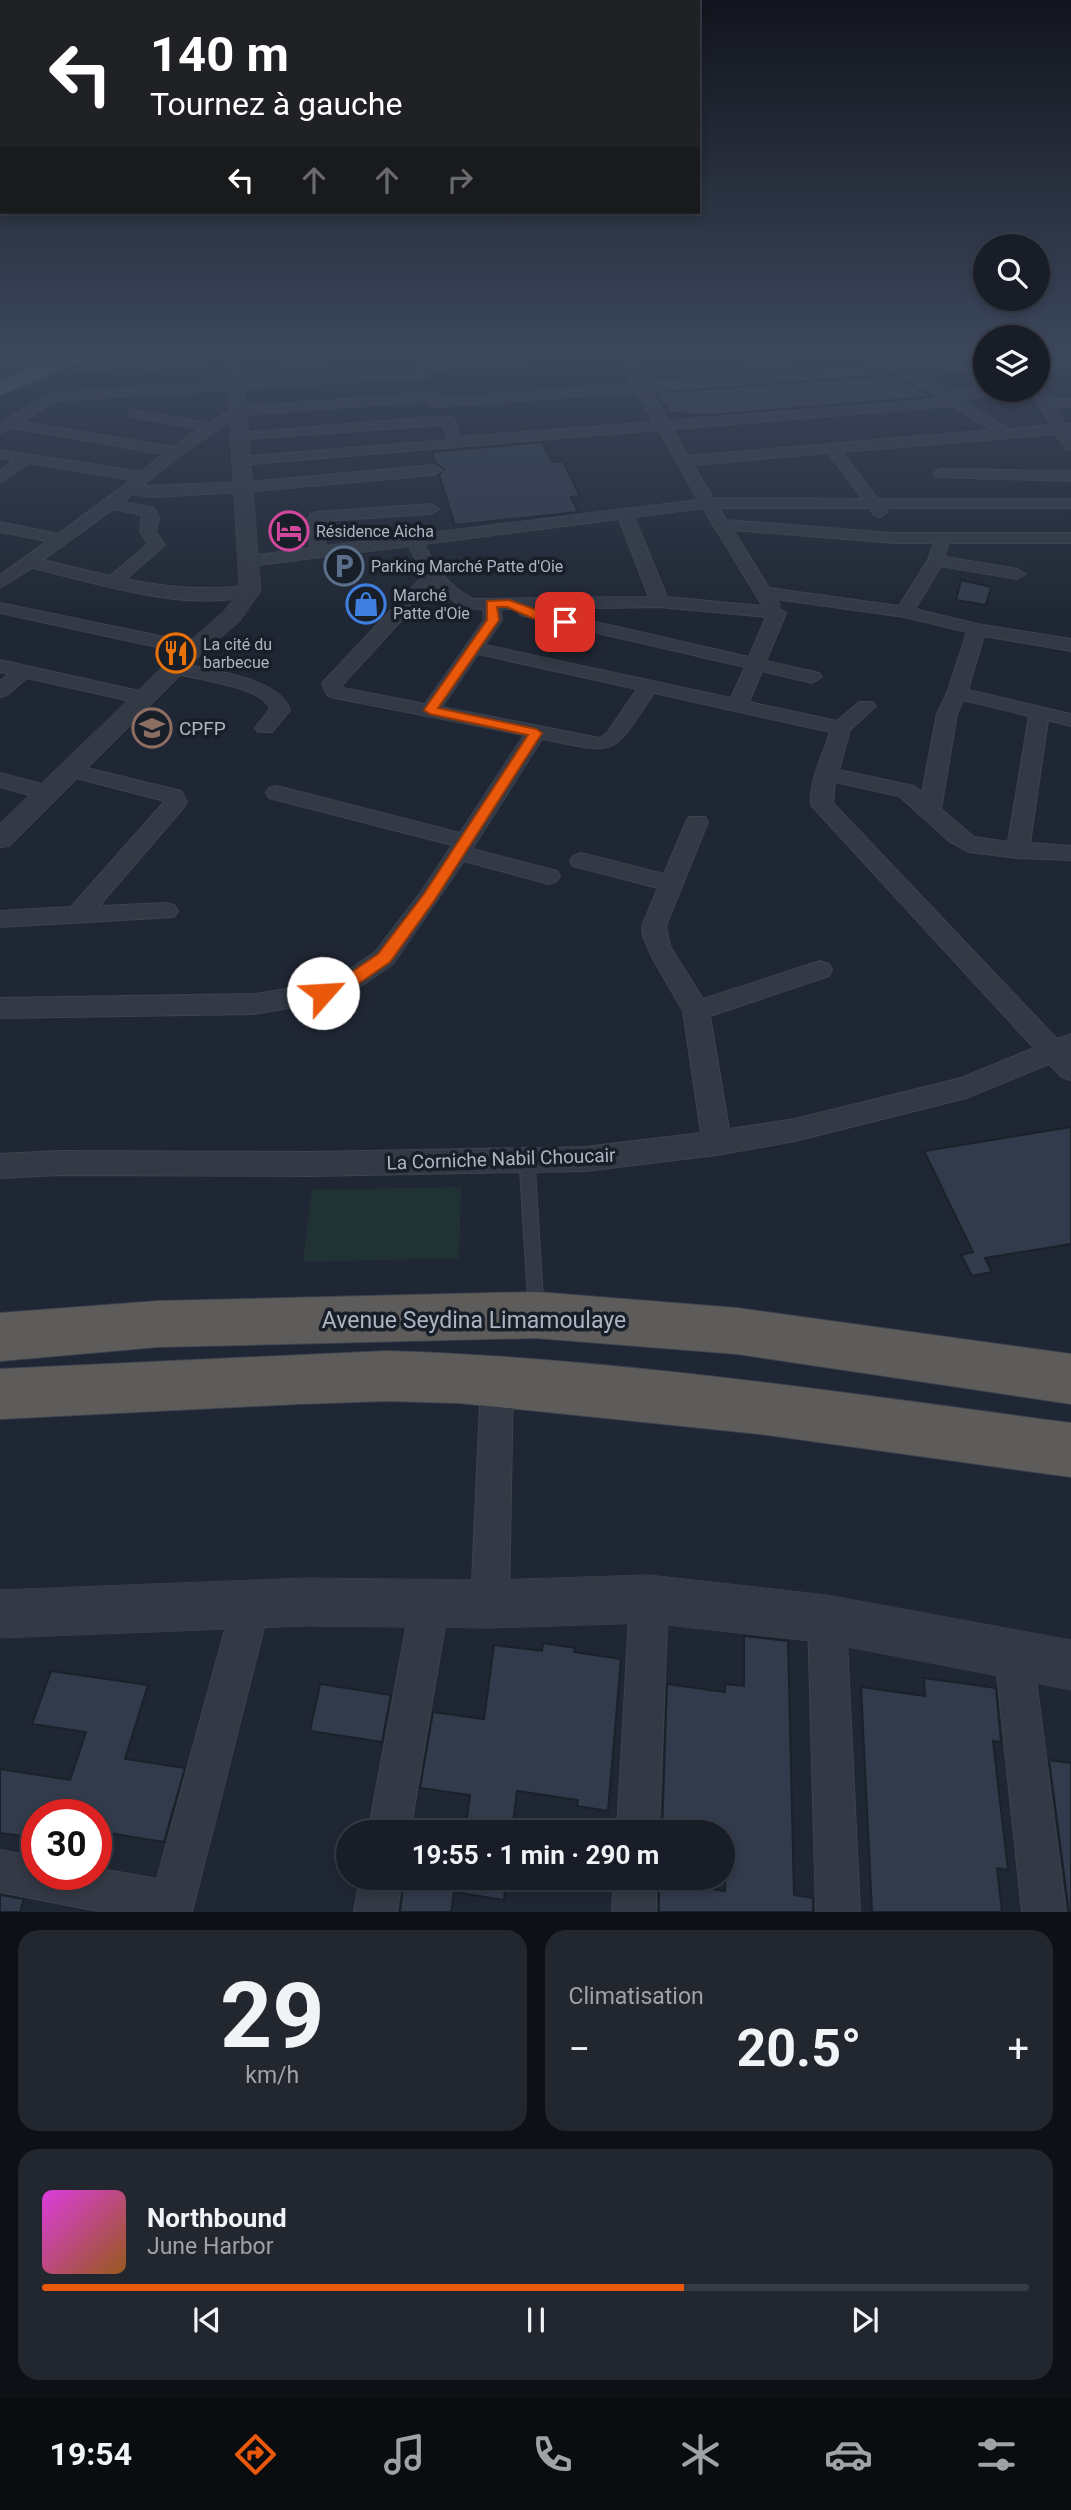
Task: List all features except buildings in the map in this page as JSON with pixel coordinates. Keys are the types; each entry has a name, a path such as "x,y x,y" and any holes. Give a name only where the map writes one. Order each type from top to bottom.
{"highway":[{"name":"Avenue Seydina Limamoulaye","path":"0,1337 159,1324 536,1315 692,1325 867,1347 1071,1379"},
{"path":"0,1394 387,1376 497,1381 772,1410 1071,1450"}],"street":[{"path":"91,439 175,452"},
{"path":"0,583 110,504 193,439"},
{"path":"0,839 175,667 232,616 250,592 238,439"},
{"path":"240,461 456,444 460,439"},
{"path":"671,439 776,613"},
{"path":"860,439 865,445"},
{"path":"933,457 987,439"},
{"path":"684,461 865,445 1071,476"},
{"path":"832,448 876,504 894,538"},
{"path":"0,454 143,477"},
{"path":"933,457 956,504"},
{"path":"0,478 27,458"},
{"path":"128,489 152,492 434,470"},
{"path":"249,561 708,503 1067,504"},
{"path":"110,504 148,511 151,517 148,533 157,545 114,581"},
{"path":"319,553 315,520 317,517 431,509"},
{"path":"625,515 660,602"},
{"path":"720,524 943,540 1071,538"},
{"path":"0,527 60,539"},
{"path":"904,611 936,560 943,540"},
{"path":"415,542 432,577 450,595 470,604 660,602 776,613"},
{"path":"936,560 1017,574"},
{"path":"29,562 181,594 250,592"},
{"path":"432,577 332,684 335,692 600,744 608,742 649,686"},
{"path":"763,592 904,611 977,629 1071,645"},
{"path":"430,710 493,620 500,604"},
{"path":"500,604 536,615 812,677"},
{"path":"0,608 194,649"},
{"path":"737,707 776,613"},
{"path":"930,810 947,714 957,693 977,629"},
{"path":"474,648 841,728"},
{"path":"0,666 144,698"},
{"path":"175,667 261,689 273,695 279,702 280,710 265,728"},
{"path":"0,691 23,671"},
{"path":"957,693 1071,720"},
{"path":"866,706 841,728 826,774 821,795 822,805 1065,1055"},
{"path":"1018,850 1040,713"},
{"path":"0,1008 255,1004 323,993 355,978 384,958 429,898 536,733"},
{"path":"71,770 173,796 176,802 77,916"},
{"path":"826,774 906,791 963,842 976,848 1071,853"},
{"path":"0,780 48,793"},
{"path":"277,793 549,876"},
{"path":"697,822 653,926 653,937 691,993 718,1143"},
{"path":"581,861 672,884"},
{"path":"0,919 166,911"},
{"path":"696,1011 820,970"},
{"name":"La Corniche Nabil Choucair","path":"0,1166 60,1163 188,1165 585,1159 718,1143 795,1130 881,1111 1065,1055"},
{"path":"490,1604 497,1381"},
{"path":"639,1820 649,1599"},
{"path":"0,1614 251,1604 490,1604 649,1599 700,1602 827,1619 1071,1665"},
{"path":"391,1820 430,1602"},
{"path":"0,1871 171,1907 251,1604"},
{"path":"827,1619 838,1912"},
{"path":"1014,1656 1044,1912"},
{"path":"375,1912 379,1890"},
{"path":"634,1912 635,1890"}],"lane":[{"path":"527,1161 536,1315"}],"shaded area":[{"path":"461,1187 459,1258 303,1262 312,1190"}],"place":[{"name":"Résidence Aicha","path":"289,531"},
{"name":"Parking Marché Patte d'Oie","path":"344,566"},
{"name":"Marché Patte d'Oie","path":"366,604"},
{"name":"La cité du barbecue","path":"176,653"},
{"name":"CPFP","path":"152,728"}],"route":[{"path":"323,993 355,978 384,958 429,898 536,733 430,710 493,620 491,604 509,604 536,615 565,622"}]}
